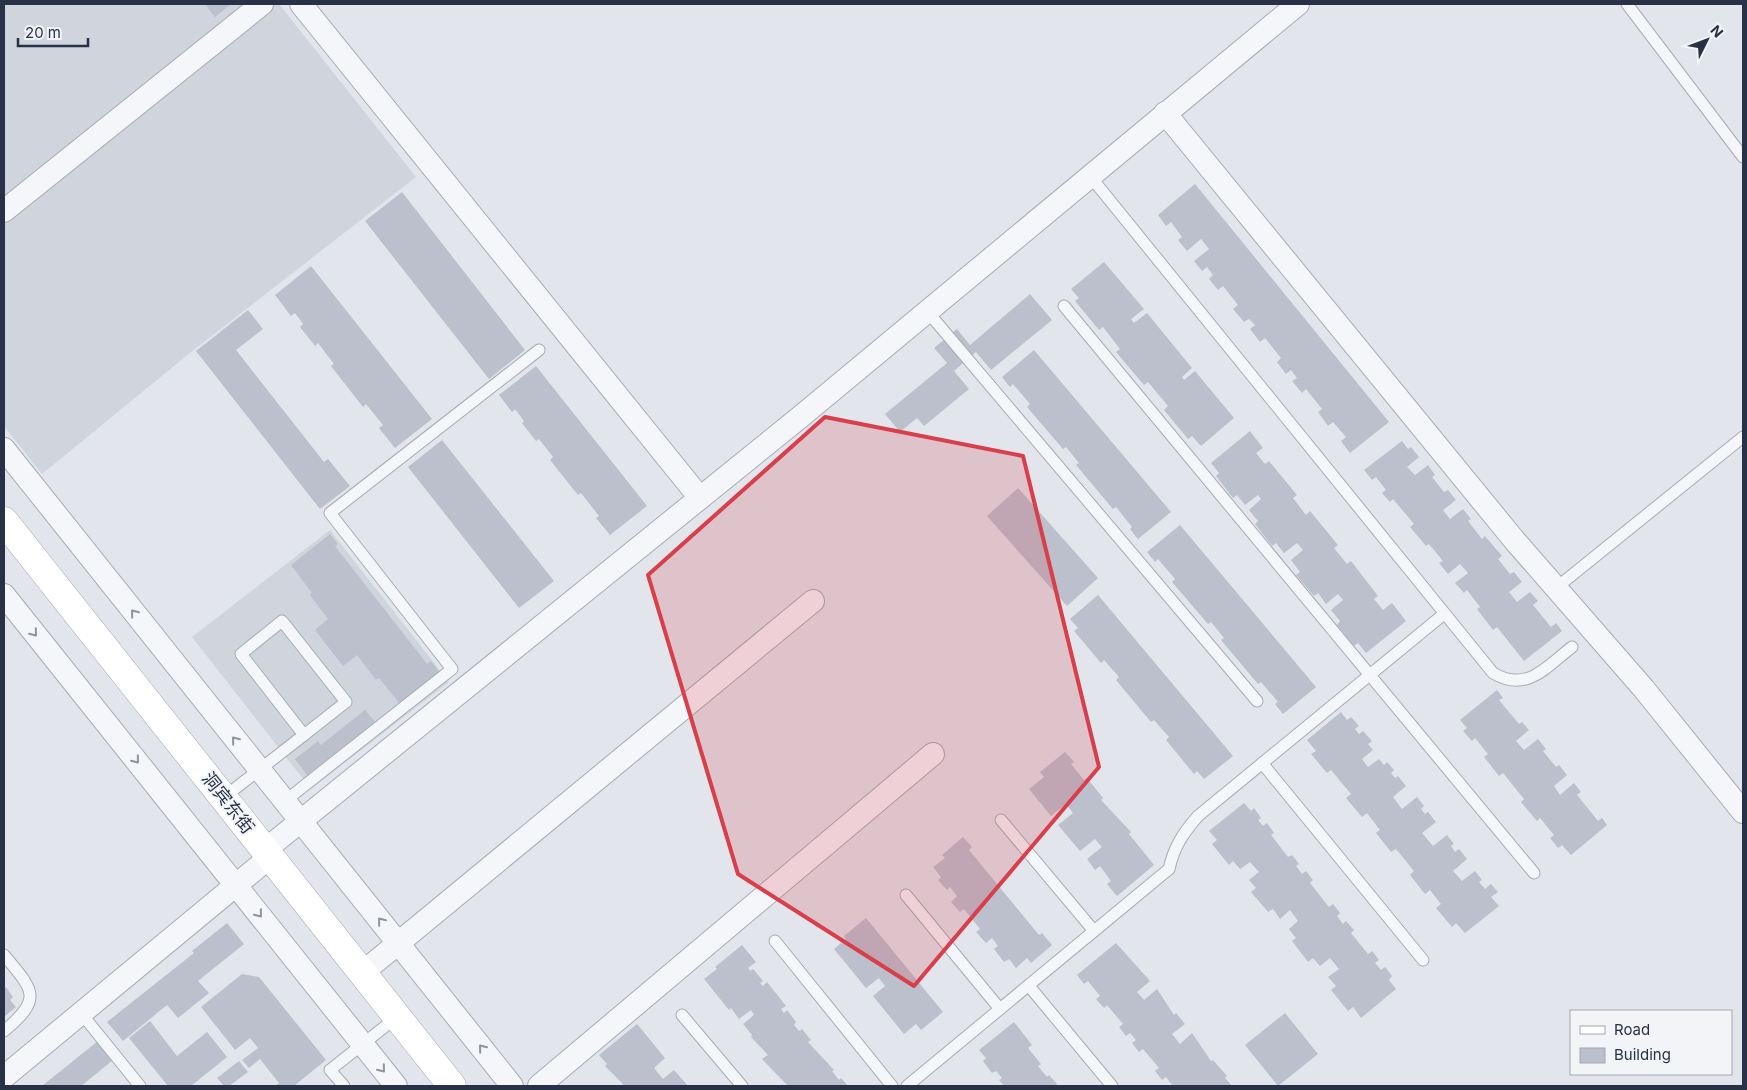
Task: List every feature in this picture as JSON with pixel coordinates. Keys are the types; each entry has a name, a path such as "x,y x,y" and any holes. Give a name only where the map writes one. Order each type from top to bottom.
{"main road":[{"name":"洞宾东街","path":"4,521 452,1086"}],"street":[{"path":"4,211 262,4"},
{"path":"301,4 700,498"},
{"path":"4,1077 236,885 300,821 700,498 1298,4"},
{"path":"1165,113 1515,541 1644,688 1743,812"},
{"path":"4,449 512,1086"},
{"path":"4,595 396,1086"},
{"path":"362,973 814,601"},
{"path":"539,1086 933,754"}],"lane":[{"path":"1627,4 1743,157"},
{"path":"1090,176 1492,672 1507,680 1532,679 1572,647"},
{"path":"1064,306 1534,873"},
{"path":"927,311 1257,701"},
{"path":"285,801 452,669 330,513 539,350"},
{"path":"1556,588 1743,437"},
{"path":"908,1086 1169,869 1174,849 1184,832 1198,816 1444,614"},
{"path":"223,798 260,770 346,702 282,622 241,654 304,735"},
{"path":"1262,763 1424,960"},
{"path":"1001,820 1094,931"},
{"path":"906,896 1000,1009"},
{"path":"775,941 892,1086"},
{"path":"4,954 29,985 30,1000 24,1014 4,1031"},
{"path":"1029,986 1112,1086"},
{"path":"81,1013 140,1086"},
{"path":"344,1086 330,1070 397,1016"},
{"path":"682,1016 742,1086"}],"highlighted area":[{"path":"825,417 1023,456 1099,767 914,986 738,874 648,575"}],"shaded area":[{"path":"4,4 279,4 416,177 191,352 42,474 4,426"},
{"path":"330,530 449,682 311,789 192,637"}],"building":[{"path":"205,4 231,4 215,17"},
{"path":"1195,184 1389,422 1350,453 1341,441 1346,437 1333,422 1328,426 1318,412 1322,409 1306,389 1302,393 1292,381 1297,378 1291,370 1286,374 1277,362 1281,358 1265,338 1260,342 1250,329 1255,325 1249,319 1244,322 1233,309 1238,305 1223,286 1218,290 1209,279 1213,275 1207,267 1202,271 1194,261 1209,249 1201,239 1187,251 1178,240 1182,237 1171,222 1166,226 1158,215"},
{"path":"402,192 525,350 489,379 365,221"},
{"path":"1104,262 1144,309 1131,319 1134,323 1147,313 1192,368 1182,377 1184,380 1195,371 1234,418 1201,446 1192,436 1188,439 1164,410 1168,406 1148,382 1144,385 1116,352 1120,349 1103,327 1099,330 1075,301 1079,298 1071,289"},
{"path":"311,266 432,419 395,448 379,428 383,425 366,404 363,407 331,366 334,364 318,343 315,346 300,327 303,324 295,313 291,316 275,295"},
{"path":"1030,294 1052,320 991,370 976,352 954,371 969,389 924,426 917,418 900,432 885,414 947,363 934,348 957,329 970,345"},
{"path":"248,310 263,329 236,350 324,462 328,459 350,486 320,509 196,351"},
{"path":"1034,350 1171,512 1138,539 1130,529 1132,527 1116,507 1113,509 1076,465 1079,463 1066,447 1063,449 1027,407 1030,404 1013,384 1010,387 1002,377"},
{"path":"536,366 647,506 610,535 596,518 599,516 581,493 578,495 550,460 553,457 539,439 536,441 522,423 524,421 515,409 512,412 499,395"},
{"path":"1250,431 1263,448 1256,453 1265,464 1269,461 1297,495 1293,498 1306,515 1310,511 1338,545 1334,548 1347,564 1351,561 1378,596 1374,599 1383,610 1392,603 1406,621 1366,653 1358,643 1354,646 1337,625 1340,621 1331,610 1343,600 1338,594 1326,604 1318,593 1314,596 1296,575 1300,572 1291,560 1303,550 1297,543 1284,553 1276,543 1272,546 1255,524 1258,521 1249,510 1261,499 1258,495 1245,505 1237,495 1233,498 1216,476 1219,473 1211,463"},
{"path":"442,440 554,581 519,608 408,467"},
{"path":"1402,441 1408,449 1411,447 1419,457 1407,467 1415,475 1428,465 1435,475 1432,477 1444,492 1448,490 1456,500 1443,510 1450,519 1463,509 1471,519 1468,521 1482,539 1485,536 1502,556 1498,559 1510,574 1514,572 1522,582 1509,592 1517,602 1530,592 1538,601 1533,605 1551,627 1556,623 1562,631 1524,661 1497,627 1493,630 1477,609 1480,607 1467,590 1464,593 1455,583 1468,573 1460,564 1448,574 1439,563 1443,561 1429,544 1426,546 1410,527 1414,524 1393,499 1390,502 1382,493 1386,490 1376,477 1372,480 1364,470"},
{"path":"1018,488 1098,578 1067,606 987,516"},
{"path":"1180,525 1316,687 1283,714 1275,704 1278,702 1261,682 1258,684 1221,640 1224,638 1211,622 1208,624 1172,582 1175,579 1158,559 1155,562 1147,552"},
{"path":"330,534 338,544 335,546 427,664 431,661 440,673 400,704 379,678 376,680 357,655 343,666 315,630 328,619 291,565"},
{"path":"1098,595 1233,756 1204,779 1197,771 1194,774 1166,740 1169,737 1154,720 1151,722 1116,680 1119,677 1104,660 1101,663 1074,631 1078,628 1070,619"},
{"path":"1497,690 1503,698 1499,700 1519,724 1522,722 1529,730 1516,741 1524,750 1538,739 1546,749 1543,751 1556,767 1559,765 1567,775 1554,786 1560,795 1574,783 1581,792 1577,795 1598,821 1602,818 1607,825 1571,855 1562,845 1558,848 1550,838 1554,835 1540,818 1537,821 1521,802 1524,799 1503,773 1499,776 1484,757 1488,754 1475,738 1472,741 1463,731 1467,728 1460,720"},
{"path":"365,710 375,722 307,775 295,759 318,741 321,745"},
{"path":"1341,712 1347,720 1351,717 1359,726 1355,729 1359,734 1363,731 1372,741 1368,744 1373,750 1362,759 1368,767 1379,759 1384,765 1387,762 1394,770 1391,773 1395,778 1398,776 1406,786 1393,797 1402,809 1417,797 1424,806 1421,809 1425,814 1428,812 1436,822 1422,833 1433,846 1447,835 1454,844 1451,846 1455,852 1459,849 1467,859 1453,871 1462,881 1475,871 1482,880 1479,882 1485,889 1491,884 1498,892 1491,897 1499,906 1465,933 1456,923 1452,927 1436,908 1441,904 1430,890 1425,894 1410,875 1414,871 1396,849 1391,852 1376,833 1380,830 1367,813 1362,817 1346,798 1351,794 1331,770 1327,773 1311,754 1316,751 1307,740"},
{"path":"1065,752 1074,762 1071,764 1084,780 1087,778 1103,798 1101,800 1131,832 1129,834 1154,865 1117,896 1107,884 1111,881 1100,866 1095,870 1087,859 1102,847 1095,839 1080,851 1058,825 1073,813 1066,804 1051,816 1029,789 1044,777 1040,772"},
{"path":"1244,803 1251,811 1254,808 1261,818 1258,820 1263,826 1267,823 1274,833 1271,835 1288,857 1292,855 1299,864 1296,866 1302,874 1306,871 1313,880 1310,883 1329,907 1333,904 1340,913 1337,916 1343,924 1346,921 1354,930 1351,933 1368,954 1372,951 1379,960 1375,963 1381,970 1385,967 1392,976 1389,980 1396,989 1361,1018 1353,1007 1348,1011 1331,990 1336,986 1328,977 1339,969 1330,958 1320,966 1313,958 1308,962 1292,941 1296,938 1289,929 1298,921 1290,910 1280,919 1273,909 1268,912 1251,892 1256,888 1249,880 1259,872 1250,862 1240,869 1233,861 1229,865 1212,844 1217,840 1209,831"},
{"path":"963,837 972,847 969,850 1039,935 1042,933 1052,945 1031,963 1027,958 1016,968 1009,959 1004,962 994,949 998,946 992,938 986,943 976,932 980,929 964,909 960,912 951,902 957,896 950,887 947,890 938,880 941,877 933,867 945,858 942,855"},
{"path":"866,918 943,1012 921,1030 916,1024 904,1034 873,996 885,986 879,978 866,988 834,949 846,939 844,936"},
{"path":"227,923 244,944 198,981 209,993 178,1018 167,1005 123,1041 107,1022 194,953 192,951"},
{"path":"1116,943 1150,981 1137,992 1144,1000 1157,989 1174,1015 1176,1013 1185,1024 1172,1034 1180,1044 1192,1033 1211,1061 1213,1060 1227,1076 1225,1078 1232,1086 1170,1086 1172,1085 1166,1077 1162,1080 1155,1071 1159,1068 1143,1049 1139,1052 1132,1043 1136,1040 1130,1033 1126,1036 1119,1027 1123,1024 1107,1005 1104,1008 1096,999 1100,996 1088,981 1084,984 1077,975"},
{"path":"742,945 756,962 748,968 750,971 753,969 763,981 760,983 763,986 767,982 786,1006 781,1009 784,1013 787,1010 796,1022 794,1025 799,1031 802,1029 811,1040 808,1042 834,1070 832,1071 839,1080 841,1078 848,1086 788,1086 762,1059 768,1055 751,1037 752,1035 743,1024 754,1015 751,1010 739,1019 731,1008 729,1010 704,979 717,969 715,967"},
{"path":"242,974 259,977 326,1060 294,1086 275,1086 279,1083 260,1059 249,1068 242,1060 258,1048 250,1038 235,1050 201,1007"},
{"path":"6,987 13,997 10,1000 16,1007 4,1017 4,989"},
{"path":"1285,1013 1318,1054 1278,1086 1245,1045"},
{"path":"150,1021 177,1056 207,1032 227,1057 191,1086 168,1086 129,1038"},
{"path":"1014,1022 1032,1045 1028,1048 1041,1064 1038,1066 1047,1077 1049,1075 1057,1084 1055,1086 1004,1086 999,1080 1002,1078 996,1071 992,1073 983,1061 986,1058 979,1050"},
{"path":"637,1024 665,1058 654,1068 663,1079 674,1070 688,1086 621,1086 623,1084 605,1066 607,1064 599,1055"},
{"path":"98,1041 113,1060 81,1086 42,1086"},
{"path":"239,1061 248,1072 229,1086 224,1086 217,1078"}]}
